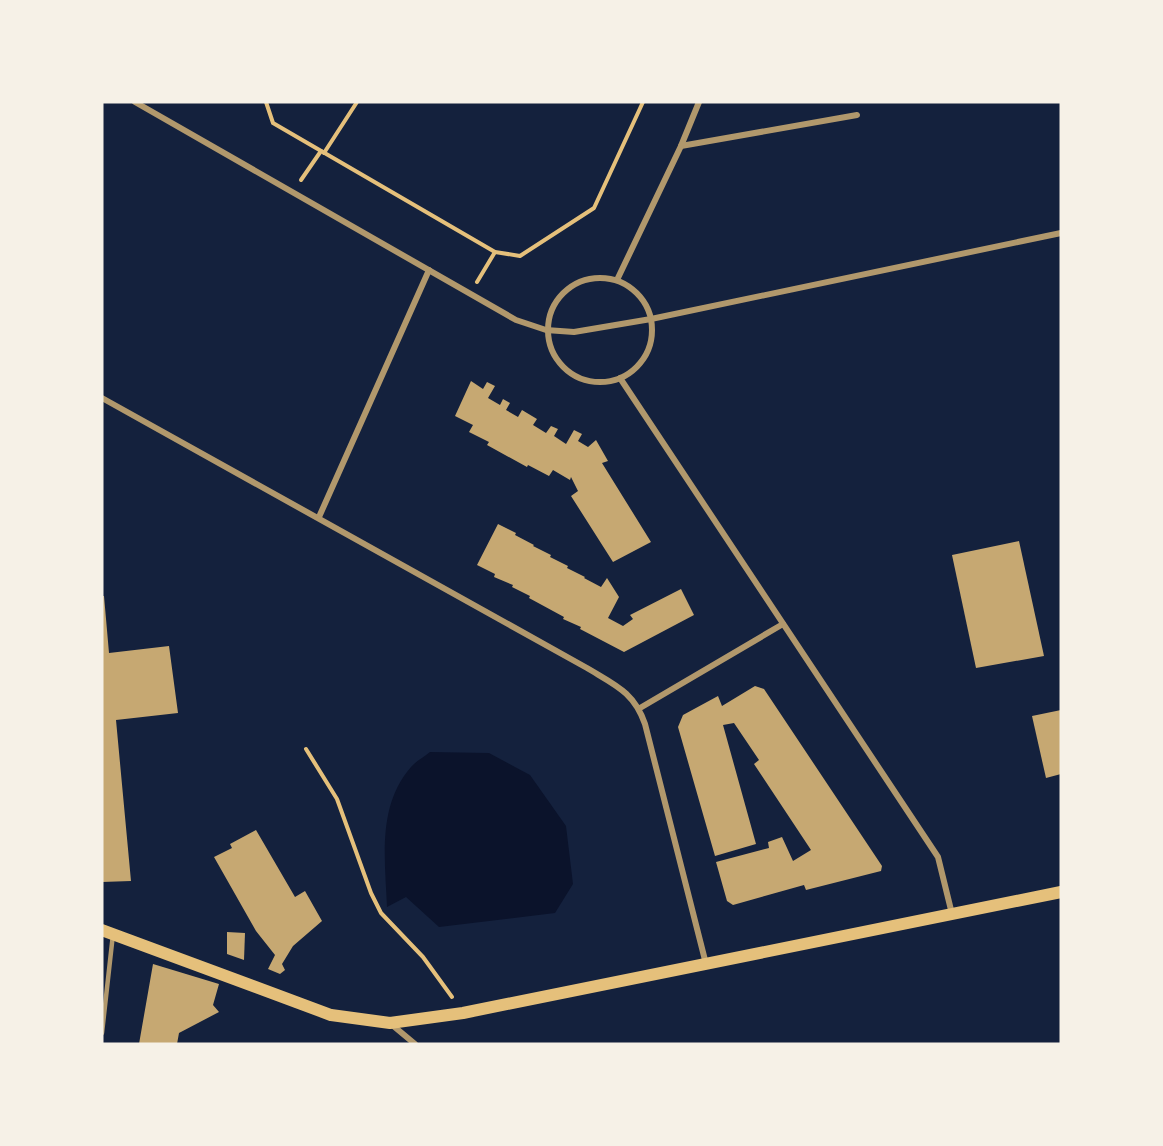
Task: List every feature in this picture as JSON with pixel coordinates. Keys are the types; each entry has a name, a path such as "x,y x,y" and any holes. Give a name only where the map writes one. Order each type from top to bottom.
{"main road":[{"path":"107,932 331,1015 390,1023 463,1013 1061,892"}],"street":[{"path":"135,102 516,320 546,330 574,332 651,319 1061,233"},
{"path":"617,280 681,146 699,102"},
{"path":"681,146 857,115"},
{"path":"319,517 429,270"},
{"path":"584,279 617,280 639,295 651,319 651,343 639,364 620,378 595,382 571,373 553,355 546,330 557,298 584,279"},
{"path":"620,378 938,857 952,914"},
{"path":"102,398 587,668 633,698 640,708 706,964"},
{"path":"640,708 783,624"},
{"path":"390,1023 415,1044"}],"lane":[{"path":"102,1033 107,932"}],"path":[{"path":"266,102 273,123 495,252 520,256 594,208 643,102"},
{"path":"293,192 357,102"},
{"path":"470,294 495,252"},
{"path":"306,748 337,800 371,893 381,913 423,957 463,1013"}],"water":[{"path":"430,752 489,753 530,775 566,826 573,884 555,913 439,927 406,897 387,907 385,852 388,816 400,782 411,767"}],"building":[{"path":"471,381 483,389 487,382 495,386 488,398 500,405 503,399 510,403 506,410 518,417 522,410 537,419 533,425 546,433 551,426 558,429 554,436 566,444 574,430 582,434 578,441 588,447 596,440 608,461 602,463 651,542 613,562 571,496 578,491 571,477 570,480 553,470 549,476 528,465 527,467 487,445 489,442 469,432 473,425 455,416"},
{"path":"498,524 601,587 607,578 619,597 608,618 623,626 633,619 630,615 681,589 694,615 624,652 563,619 564,617 477,565"},
{"path":"1019,541 1044,656 976,668 952,555"},
{"path":"102,596 104,596 109,653 169,646 178,713 116,720 131,881 102,882"},
{"path":"755,686 764,689 882,866 881,871 806,890 804,885 733,905 727,901 716,862 769,848 768,842 782,837 793,861 811,850 754,764 759,760 734,723 723,725 756,844 715,856 678,727 683,715 718,696 722,706"},
{"path":"1061,710 1061,774 1046,778 1032,716"},
{"path":"256,830 295,897 305,891 322,921 293,946 282,964 285,970 280,974 268,969 275,955 256,931 214,857 232,848 230,844"},
{"path":"227,932 245,933 244,960 227,954"},
{"path":"153,964 219,984 213,1005 219,1012 179,1033 177,1044 139,1044"}]}
